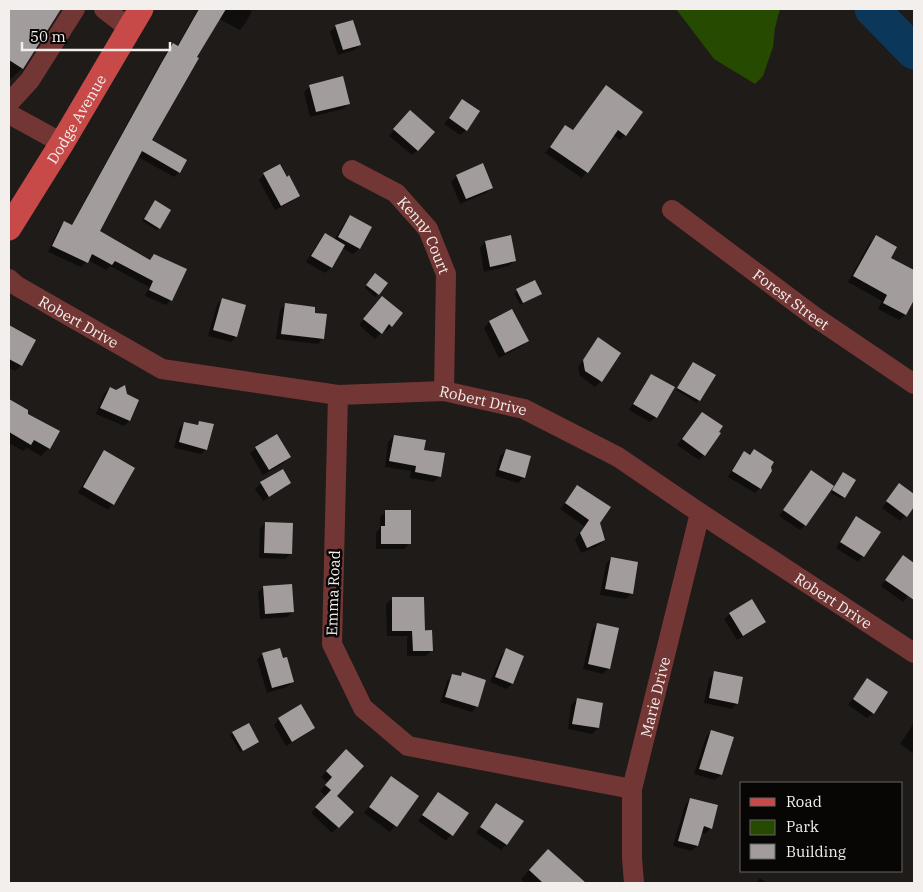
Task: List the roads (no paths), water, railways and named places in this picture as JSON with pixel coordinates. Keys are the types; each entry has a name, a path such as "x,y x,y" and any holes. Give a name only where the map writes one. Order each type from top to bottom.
{"main road":[{"name":"Dodge Avenue","path":"9,228 62,143 135,19"}],"street":[{"path":"9,103 30,80 75,9"},
{"path":"104,9 135,19"},
{"path":"9,114 62,143"},
{"name":"Kenny Court","path":"352,170 396,193 428,229 446,274 444,391"},
{"name":"Forest Street","path":"672,210 815,317 914,384"},
{"name":"Robert Drive","path":"9,279 17,286 162,369 338,395 444,391 524,409 618,457 914,653"},
{"name":"Emma Road","path":"338,395 332,644 363,708 408,746 632,789"},
{"name":"Marie Drive","path":"634,883 632,789 700,513"}],"waterway":[{"path":"872,9 914,52"}]}
